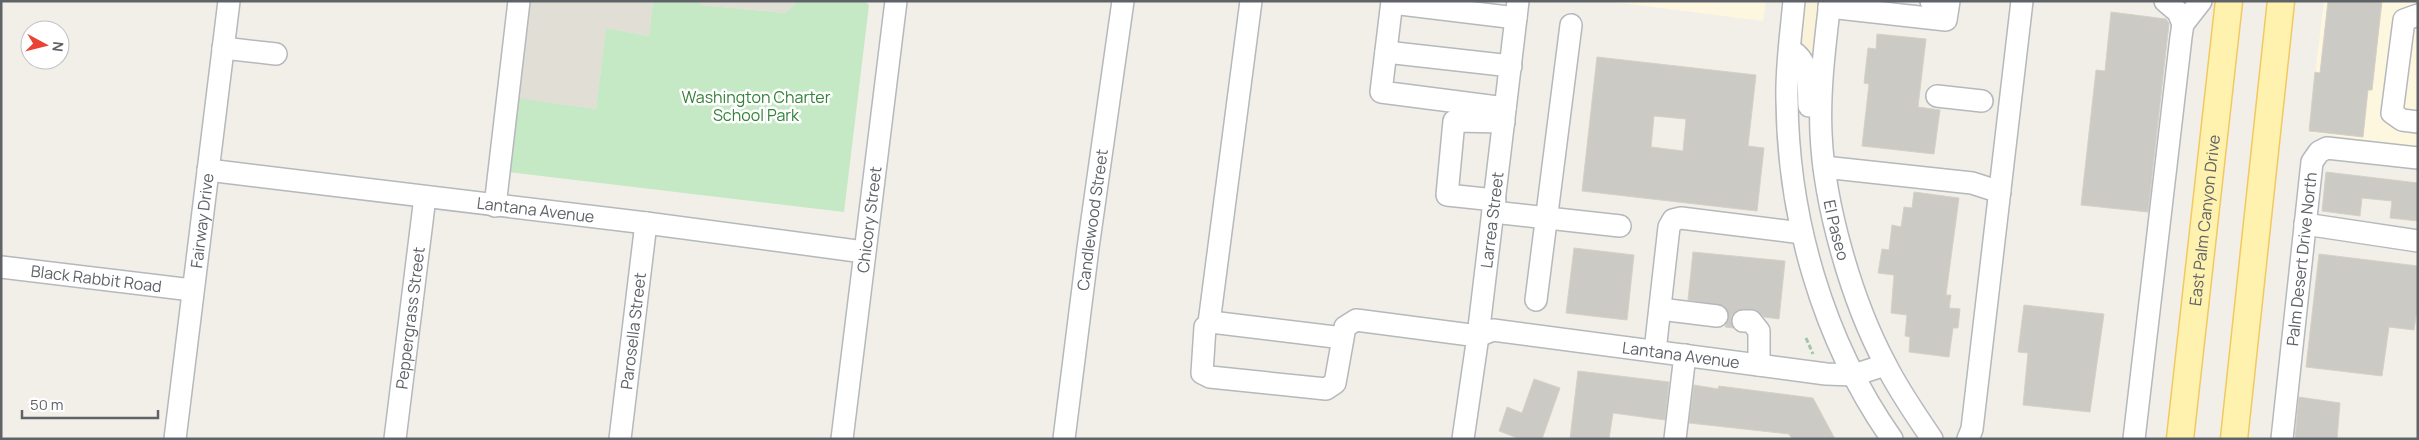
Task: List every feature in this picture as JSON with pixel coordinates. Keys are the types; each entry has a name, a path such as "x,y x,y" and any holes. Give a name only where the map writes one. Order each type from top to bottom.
{"main road":[{"name":"East Palm Canyon Drive","path":"2180,439 2229,1"},
{"path":"2234,439 2281,1"}],"street":[{"name":"Fairway Drive","path":"175,439 229,1"},
{"path":"495,206 519,1"},
{"name":"Chicory Street","path":"842,439 896,1"},
{"name":"Candlewood Street","path":"1064,439 1088,248 1123,1"},
{"path":"1209,323 1343,338 1336,383 1326,388 1210,378 1202,373 1205,327 1209,323 1251,1"},
{"name":"El Paseo","path":"1794,1 1787,97 1788,135 1802,232 1813,274 1829,320 1854,375 1892,439"},
{"path":"1931,1 1945,8"},
{"path":"1968,439 1972,429 2022,1"},
{"path":"2134,439 2183,24 2178,12 2165,1"},
{"path":"2183,24 2201,1"},
{"path":"1505,115 1381,92 1392,2 1517,10"},
{"path":"1829,4 1945,8"},
{"name":"El Paseo","path":"1829,4 1824,55 1821,133 1824,166 1842,251 1861,307 1885,365 1932,439"},
{"name":"Larrea Street","path":"1463,439 1478,336 1517,10"},
{"path":"2418,14 2404,20 2408,68 2392,113 2402,120 2418,122"},
{"path":"1536,300 1571,25"},
{"path":"223,48 276,54"},
{"path":"1790,50 1798,54 1806,69 1809,108 1813,122 1821,133"},
{"path":"1386,52 1511,66"},
{"path":"1937,96 1982,101"},
{"path":"1505,115 1454,120 1446,195 1546,218 1620,226"},
{"name":"Palm Desert Drive North","path":"2282,439 2312,162 2319,152 2327,148 2418,158"},
{"path":"1824,166 1972,183 2000,192"},
{"name":"Lantana Avenue","path":"208,170 646,223 864,252"},
{"name":"Peppergrass Street","path":"395,439 425,197"},
{"path":"1655,351 1669,227 1673,220 1681,218 1802,232"},
{"name":"Parosella Street","path":"620,439 646,223"},
{"path":"2305,224 2418,241"},
{"name":"Black Rabbit Road","path":"1,267 192,290"},
{"path":"1660,309 1716,316"},
{"name":"Lantana Avenue","path":"1343,338 1345,327 1356,320 1478,336 1494,330 1759,365 1854,375 1885,365"},
{"path":"1743,320 1751,322 1759,331 1759,365"},
{"path":"1676,439 1685,355"}],"shaded area":[{"path":"509,1 653,1 649,36 606,28 596,109 497,96"},
{"path":"699,1 798,1 785,13 701,5"},
{"path":"1606,1 1766,1 1763,21"},
{"path":"2324,1 2418,1 2418,147 2308,132"}],"green space":[{"name":"Washington Charter School Park","path":"653,1 699,1 701,5 785,13 798,1 865,1 869,5 844,212 508,172 516,98 596,109 606,28 649,36"}],"sand":[{"path":"1805,1 1819,1 1812,67 1801,37"}],"building":[{"path":"2328,1 2382,1 2372,90 2368,90 2363,137 2309,131 2315,72 2320,73"},
{"path":"2111,12 2166,19 2169,23 2148,212 2081,205 2096,70 2105,71"},
{"path":"1877,34 1926,39 1918,107 1940,110 1934,154 1862,146 1869,84 1864,83 1868,48 1876,49"},
{"path":"1597,57 1756,75 1748,146 1764,148 1757,211 1582,191","holes":["1654,116 1686,119 1683,151 1651,147"]},
{"path":"2326,172 2418,183 2418,221 2390,218 2392,201 2362,198 2360,216 2322,211"},
{"path":"1914,192 1959,198 1946,295 1951,295 1949,308 1960,309 1958,328 1953,328 1949,357 1909,352 1910,337 1905,336 1907,315 1891,313 1894,275 1878,273 1882,249 1889,250 1892,225 1901,227 1904,207 1912,208"},
{"path":"1574,248 1634,255 1627,320 1566,313"},
{"path":"1693,252 1785,261 1779,319 1764,317 1756,310 1743,309 1732,315 1733,328 1725,327 1729,317 1724,306 1688,300"},
{"path":"2319,254 2418,266 2418,303 2414,330 2389,327 2382,376 2306,367"},
{"path":"2024,305 2104,314 2090,412 2023,405 2028,353 2018,352"},
{"path":"1578,371 1669,382 1665,420 1613,413 1609,439 1570,439"},
{"path":"1534,379 1560,388 1542,439 1520,439 1499,431 1507,407 1522,413"},
{"path":"1694,385 1718,389 1719,386 1813,398 1835,439 1792,439 1789,434 1689,423"},
{"path":"2299,397 2340,403 2337,439 2295,439"}]}
